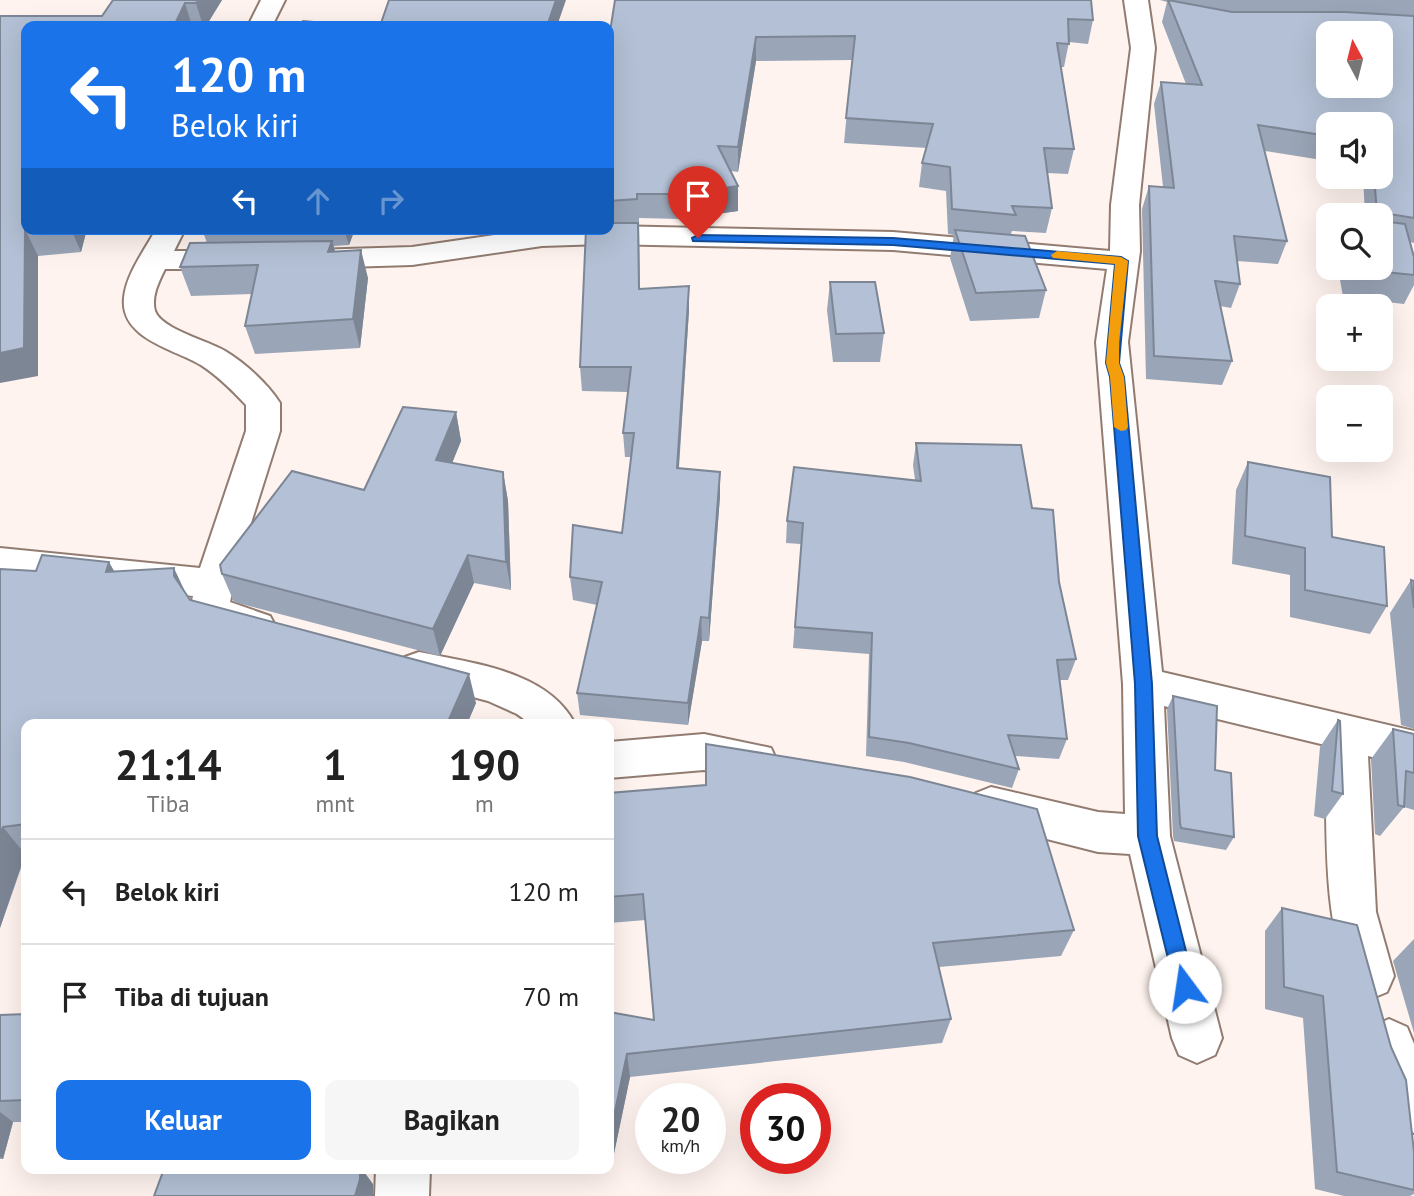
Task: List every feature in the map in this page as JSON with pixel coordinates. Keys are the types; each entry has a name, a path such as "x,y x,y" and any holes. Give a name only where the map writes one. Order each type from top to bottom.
{"street":[{"path":"262,21 273,0"},
{"path":"1145,6 1143,48 1125,205 1125,251 1121,261 1112,363 1117,377 1143,684 1148,836 1197,1038"},
{"path":"614,234 893,241 1121,261"},
{"path":"290,635 219,616 210,605 214,584 256,460 263,430 262,403 240,377 211,356 148,324 139,313 139,297 163,244 273,260 412,256 542,237 583,235"},
{"path":"0,562 214,584"},
{"path":"384,659 516,695 542,709 552,719"},
{"path":"1143,684 1414,749"},
{"path":"1346,733 1353,912 1396,1067 1414,1107"},
{"path":"614,760 704,752 797,767"},
{"path":"956,797 1098,832 1148,836"},
{"path":"402,1196 403,1174"}],"building":[{"path":"113,0 199,0 196,3 185,3 176,21 21,21 24,348 0,353 0,16 102,16"},
{"path":"389,0 556,0 549,21 382,21"},
{"path":"615,0 1091,0 1093,20 1068,19 1069,44 1057,43 1074,149 1044,148 1052,208 1012,206 1016,215 952,209 950,167 922,163 933,124 846,118 855,36 756,37 738,147 718,146 738,186 680,194 637,194 637,199 614,201 614,21 612,21"},
{"path":"1168,0 1232,12 1345,12 1414,16 1414,218 1393,215 1393,203 1376,203 1375,189 1393,189 1393,112 1316,112 1316,134 1258,125 1287,241 1234,236 1240,284 1215,281 1232,361 1154,356 1149,186 1174,188 1161,82 1202,85"},
{"path":"1393,222 1405,224 1414,257 1414,275 1393,273"},
{"path":"614,223 638,223 639,289 689,286 677,468 720,472 709,618 701,617 688,703 577,693 602,582 570,577 573,525 622,533 634,433 623,433 631,367 580,367 586,235 614,235"},
{"path":"955,230 1025,236 1046,290 976,293"},
{"path":"332,241 328,252 361,250 353,319 245,326 258,265 180,267 190,243"},
{"path":"830,282 875,282 884,333 836,334"},
{"path":"403,407 456,412 436,460 503,472 506,562 468,555 433,629 222,574 220,565 292,471 364,490"},
{"path":"916,443 1021,445 1032,508 1053,510 1059,582 1076,659 1057,660 1067,739 1008,735 1019,769 909,743 869,737 872,633 795,627 803,523 787,521 794,467 921,481"},
{"path":"1248,462 1330,477 1332,537 1384,547 1387,606 1305,590 1305,548 1245,536"},
{"path":"42,555 109,562 106,572 174,568 174,576 190,600 469,674 449,719 21,719 21,825 3,827 0,834 0,569 36,571"},
{"path":"1411,580 1414,581 1414,608"},
{"path":"1173,696 1217,706 1215,770 1231,773 1234,837 1181,828"},
{"path":"1338,720 1340,721 1343,794 1332,791"},
{"path":"1393,729 1414,734 1414,773 1406,771 1404,807 1398,805"},
{"path":"706,744 910,777 1037,809 1074,930 933,943 951,1019 627,1054 614,1116 614,1013 654,1020 643,894 614,897 614,793 706,785"},
{"path":"1282,908 1357,925 1391,1047 1406,1080 1414,1152 1414,1190 1337,1172 1323,996 1284,987"},
{"path":"21,1014 21,1100 0,1101 0,1015"},
{"path":"162,1174 360,1174 355,1196 154,1196"}],"slow traffic":[{"path":"1057,255 1121,261 1112,363 1117,377 1121,427"}],"route":[{"path":"698,238 893,241 1121,261 1112,363 1117,377 1143,684 1148,836 1185,987"}]}
